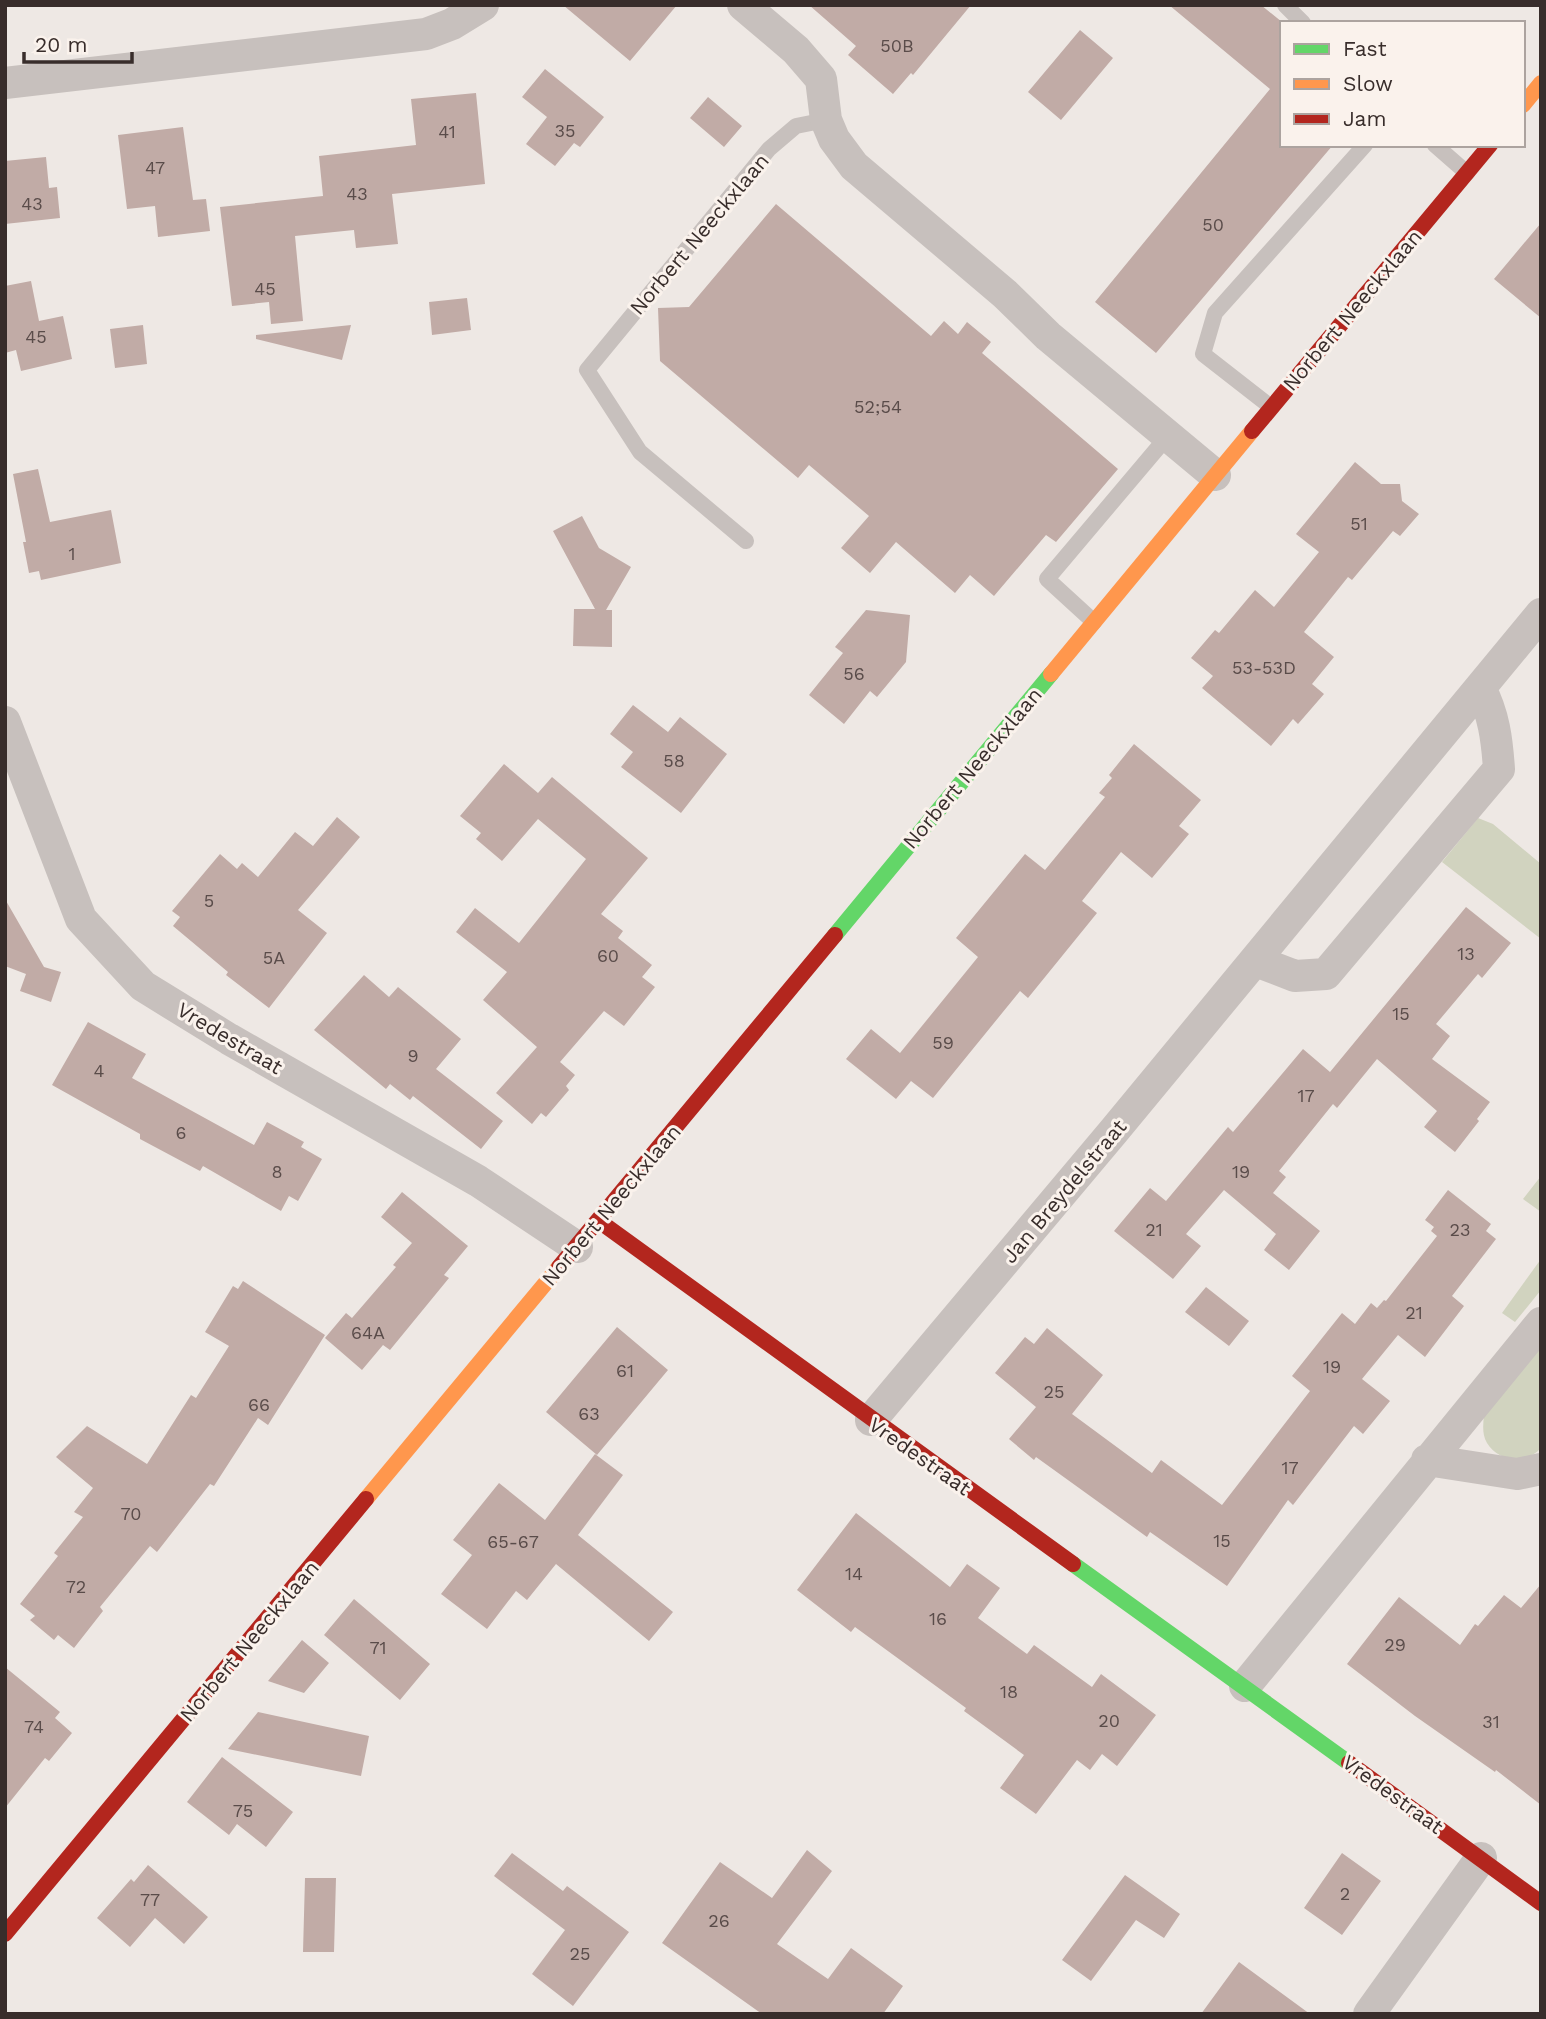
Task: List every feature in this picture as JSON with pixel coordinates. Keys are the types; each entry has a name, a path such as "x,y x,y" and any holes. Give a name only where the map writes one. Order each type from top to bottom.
{"main road":[{"path":"1525,102 1541,83"},
{"name":"Norbert Neeckxlaan","path":"5,1934 1488,147"},
{"name":"Vredestraat","path":"599,1221 871,1420 1245,1686 1541,1903"}],"street":[{"path":"5,83 426,34 450,15 483,5"},
{"path":"743,5 796,50 821,79 826,120 834,139 854,166 1005,294 1048,336 1167,438 1215,475"},
{"name":"Jan Breydelstraat","path":"871,1420 1256,961 1541,614"},
{"path":"1256,961 1295,976 1326,974 1499,769 1497,731 1480,688"},
{"name":"Vredestraat","path":"5,722 81,919 142,986 229,1039 478,1181 577,1247"},
{"path":"1245,1686 1541,1323"},
{"path":"1427,1460 1517,1474 1541,1469"},
{"path":"1369,2014 1481,1858"}],"lane":[{"path":"1285,5 1301,21"},
{"name":"Norbert Neeckxlaan","path":"746,541 640,452 587,369 769,149 796,126 826,120"},
{"path":"1271,407 1203,354 1215,313 1363,147"},
{"path":"1437,147 1467,173"},
{"path":"1094,622 1047,579 1167,438"}],"green space":[{"path":"1478,818 1493,824 1541,864 1541,939 1442,862"},
{"path":"1541,1176 1541,1212 1523,1199"},
{"path":"1541,1259 1541,1290 1515,1322 1502,1313"},
{"path":"1541,1342 1541,1448 1521,1459 1506,1458 1492,1450 1485,1440 1484,1415"}],"building":[{"path":"563,5 677,5 630,61"},
{"path":"809,5 971,5 913,75 911,73 893,94 848,55 856,46"},
{"path":"1169,5 1261,5 1281,21 1280,147 1331,147 1156,353 1095,302 1270,89"},
{"path":"1080,30 1113,58 1061,120 1028,92"},
{"path":"545,69 604,117 580,147 574,143 555,166 526,144 547,117 522,97"},
{"path":"476,93 485,184 392,194 398,244 356,248 354,230 295,236 303,321 271,324 269,302 232,306 220,207 323,196 319,156 416,145 411,99"},
{"path":"708,97 742,126 724,147 690,118"},
{"path":"183,127 193,200 206,199 210,231 158,237 155,206 127,209 118,135"},
{"path":"46,157 49,188 57,187 60,218 5,224 5,161"},
{"path":"776,204 931,336 944,321 958,334 967,322 991,342 982,353 1118,469 1056,542 1046,535 994,596 970,575 955,593 896,542 870,573 841,548 869,516 809,465 798,478 660,361 658,308 689,307"},
{"path":"1541,223 1541,318 1494,279"},
{"path":"31,281 39,321 63,316 72,359 21,371 16,350 5,353 5,286"},
{"path":"467,298 471,330 432,335 429,302"},
{"path":"143,325 147,364 115,368 110,329"},
{"path":"351,325 342,360 256,339 256,335"},
{"path":"1355,462 1381,484 1400,484 1402,501 1419,514 1400,536 1393,531 1352,580 1348,577 1304,632 1334,657 1312,684 1324,694 1298,724 1293,719 1271,746 1202,688 1213,676 1191,658 1215,630 1219,633 1255,590 1274,607 1319,552 1296,534"},
{"path":"38,469 50,522 111,510 121,563 41,580 39,571 29,573 13,474"},
{"path":"582,516 599,548 631,567 606,610 612,610 612,647 573,646 574,609 595,609 553,531"},
{"path":"866,610 910,615 906,662 877,697 870,691 844,724 809,695 843,653 835,647"},
{"path":"633,705 668,732 680,717 727,754 681,813 621,767 633,752 610,734"},
{"path":"1134,744 1201,800 1179,826 1189,834 1152,878 1121,852 1082,901 1097,913 1028,998 1020,991 933,1098 911,1081 896,1099 846,1059 871,1029 900,1053 978,957 956,938 1025,854 1045,870 1105,797 1099,793 1112,778 1109,775"},
{"path":"504,764 538,793 552,777 648,858 601,914 623,931 618,938 652,965 642,977 655,987 624,1026 604,1011 560,1062 575,1075 566,1086 569,1090 546,1117 541,1113 532,1124 496,1093 537,1047 483,1000 507,972 456,932 475,908 519,943 586,859 538,819 502,861 476,839 481,833 460,816"},
{"path":"337,817 360,837 298,910 327,933 269,1008 226,975 228,972 173,926 180,917 172,911 220,854 237,869 242,863 258,877 295,832 313,846"},
{"path":"5,899 44,967 61,972 51,1002 20,991 26,974 5,966"},
{"path":"1466,907 1511,943 1482,978 1478,974 1436,1024 1450,1036 1432,1059 1490,1102 1455,1152 1424,1127 1437,1111 1377,1059 1337,1108 1333,1104 1279,1171 1286,1177 1273,1193 1320,1231 1289,1270 1264,1250 1276,1234 1224,1190 1186,1234 1201,1246 1173,1279 1114,1231 1150,1188 1166,1201 1228,1127 1233,1132 1303,1049 1330,1072"},
{"path":"364,975 389,997 398,987 461,1039 436,1069 503,1121 481,1149 413,1096 410,1100 390,1084 386,1089 314,1030"},
{"path":"88,1022 146,1054 132,1078 254,1145 267,1122 304,1142 301,1147 322,1159 298,1201 289,1196 281,1211 203,1166 200,1171 140,1139 140,1134 52,1085"},
{"path":"1448,1190 1491,1224 1486,1231 1496,1239 1452,1296 1464,1306 1425,1357 1398,1335 1362,1379 1390,1401 1363,1434 1354,1426 1293,1505 1288,1500 1227,1586 1150,1532 1147,1537 1036,1457 1034,1460 1009,1439 1036,1407 995,1373 1025,1337 1034,1344 1047,1328 1103,1375 1072,1414 1152,1473 1161,1460 1222,1505 1310,1391 1292,1376 1342,1313 1355,1324 1371,1303 1377,1308 1386,1301 1437,1236 1431,1231 1434,1227 1425,1220"},
{"path":"402,1192 468,1246 444,1275 449,1278 390,1350 383,1345 362,1370 325,1338 346,1313 352,1318 396,1267 393,1265 412,1243 381,1217"},
{"path":"243,1281 325,1335 268,1425 258,1418 214,1486 210,1484 157,1552 150,1546 100,1607 103,1611 74,1648 58,1635 54,1640 30,1620 35,1616 20,1604 58,1556 54,1553 83,1517 74,1512 93,1488 56,1457 87,1426 147,1464 191,1395 196,1398 229,1346 205,1332 233,1286 238,1289"},
{"path":"1206,1287 1249,1321 1229,1346 1185,1312"},
{"path":"617,1327 668,1370 597,1455 546,1412"},
{"path":"595,1454 623,1475 578,1535 673,1612 649,1641 556,1564 527,1600 516,1591 487,1629 441,1594 472,1555 453,1540 499,1483 545,1520"},
{"path":"856,1513 950,1587 967,1564 1000,1588 978,1618 1027,1654 1034,1645 1092,1687 1101,1674 1156,1715 1117,1766 1102,1754 1090,1770 1077,1760 1036,1814 1000,1788 1024,1755 964,1711 966,1708 855,1627 851,1632 797,1590"},
{"path":"1541,1584 1541,1805 1347,1664 1399,1597 1460,1645 1475,1624 1478,1626 1504,1595 1521,1608"},
{"path":"354,1599 430,1664 400,1700 324,1635"},
{"path":"302,1640 329,1663 304,1693 268,1681"},
{"path":"5,1667 60,1712 55,1718 72,1733 49,1761 45,1758 5,1808"},
{"path":"258,1712 369,1736 361,1776 228,1749"},
{"path":"222,1757 293,1812 266,1847 237,1824 229,1835 187,1802"},
{"path":"807,1850 832,1871 777,1944 828,1979 851,1948 903,1986 883,2014 762,2014 662,1943 720,1862 772,1898"},
{"path":"512,1853 563,1891 567,1886 629,1932 573,2006 532,1974 565,1930 494,1876"},
{"path":"1342,1853 1381,1881 1342,1935 1304,1908"},
{"path":"148,1865 208,1917 184,1944 155,1918 130,1947 97,1918 131,1879 134,1882"},
{"path":"1125,1875 1180,1914 1164,1938 1136,1920 1091,1981 1062,1960"},
{"path":"305,1878 336,1878 334,1952 303,1952"},
{"path":"1239,1962 1310,2014 1201,2014"}],"traffic: fast":[{"path":"835,935 1051,674"},
{"path":"1073,1564 1349,1763"}],"traffic: slow":[{"path":"1525,103 1541,83"},
{"path":"1051,674 1252,431"},
{"path":"366,1499 559,1267"}],"traffic: jam":[{"path":"1252,431 1488,147"},
{"path":"559,1267 835,935"},
{"path":"599,1221 1073,1564"},
{"path":"5,1934 366,1499"},
{"path":"1349,1763 1541,1903"}]}
